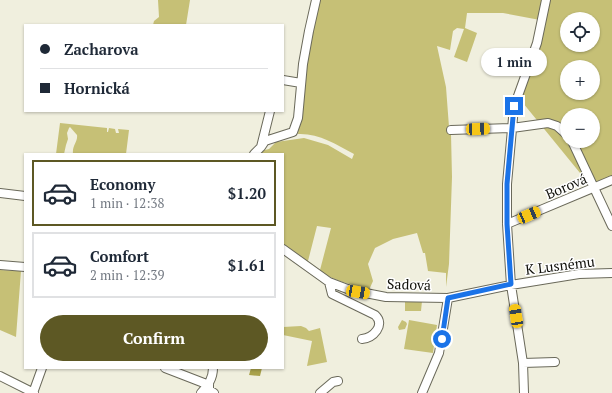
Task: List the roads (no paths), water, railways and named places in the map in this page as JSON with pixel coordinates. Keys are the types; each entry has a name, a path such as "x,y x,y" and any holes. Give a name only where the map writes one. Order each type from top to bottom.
{"street":[{"path":"255,153 265,141 293,132 298,118 301,84 309,31 316,0"},
{"path":"524,393 523,363 511,284 507,224 507,184 514,106 538,44 546,0"},
{"path":"284,80 301,84"},
{"path":"261,147 270,112"},
{"path":"451,130 512,128 548,123 560,129"},
{"path":"575,148 612,226"},
{"name":"Borová","path":"507,224 612,180"},
{"path":"0,193 24,196"},
{"name":"Sadová","path":"284,250 329,282 350,290 386,297 448,298 511,284"},
{"path":"0,264 24,267"},
{"name":"K Lusnému","path":"511,284 579,274 612,273"},
{"path":"329,282 332,294 375,315 378,319 379,324 377,331 373,336 362,339"},
{"path":"422,393 440,353 448,298"},
{"path":"523,363 555,362"},
{"path":"0,376 34,393 42,369"},
{"path":"168,369 209,385"},
{"path":"201,393 209,385 213,375 213,369"},
{"path":"320,393 333,382 338,381"},
{"path":"209,385 209,390 214,393"}]}
